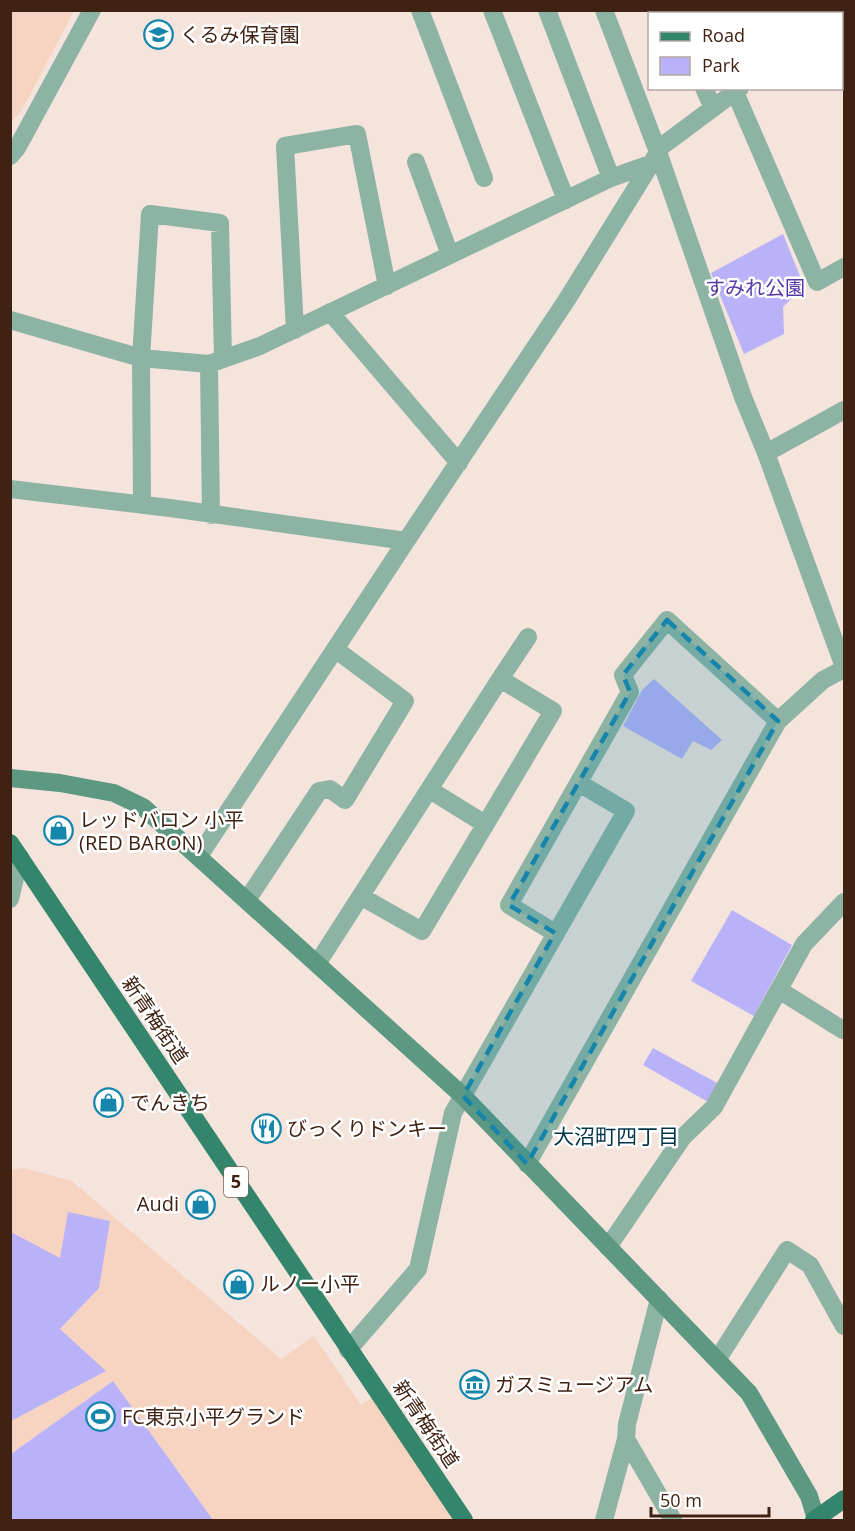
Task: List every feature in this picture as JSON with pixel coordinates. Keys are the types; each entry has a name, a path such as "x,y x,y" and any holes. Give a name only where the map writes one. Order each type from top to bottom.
{"main road":[{"name":"新青梅街道","path":"15,850 464,1521"},
{"path":"816,1520 844,1499"}],"street":[{"path":"10,156 17,148 92,10"},
{"path":"420,10 483,178"},
{"path":"492,10 566,200"},
{"path":"547,10 611,178"},
{"path":"527,1164 777,721 823,680 844,668 766,453 654,158 604,10"},
{"path":"705,90 713,108"},
{"path":"199,856 566,301 662,146 738,90 817,282 844,267"},
{"path":"295,330 285,146 357,134 387,286"},
{"path":"10,320 141,358 216,362 295,330 654,158"},
{"path":"416,162 450,255"},
{"path":"142,505 141,358 150,214 220,223 211,515"},
{"path":"330,312 459,463"},
{"path":"766,453 844,410"},
{"path":"10,489 406,541"},
{"path":"555,933 509,905 630,692 623,675 667,620 777,721"},
{"path":"317,964 528,637"},
{"path":"247,900 319,791 330,789 345,800 405,701 335,649"},
{"path":"362,897 422,931 553,711 500,679"},
{"path":"10,778 60,783 114,793 143,807 463,1096 749,1393 808,1496 816,1520"},
{"path":"348,1350 418,1269 453,1113 626,811 579,783"},
{"path":"430,790 485,824"},
{"path":"10,899 15,850"},
{"path":"608,1247 683,1137 714,1107 804,944 844,902"},
{"path":"779,990 843,1030 844,1028"},
{"path":"717,1359 787,1250 810,1265 844,1326"},
{"path":"604,1521 626,1439 627,1424 658,1299"},
{"path":"626,1439 673,1521"}],"highlighted area":[{"path":"667,620 778,721 527,1164 463,1096 555,933 509,905 630,692 623,675"}],"shaded area":[{"path":"11,10 74,11 22,110 11,123"},
{"path":"24,1168 72,1181 281,1359 314,1336 361,1405 378,1393 464,1520 213,1520 113,1381 11,1454 11,1421 105,1371 60,1329 99,1288 60,1259 11,1232 11,1170"}],"green space":[{"name":"すみれ公園","path":"783,234 804,286 783,307 784,334 744,354 711,273"},
{"path":"654,679 722,740 711,750 693,741 682,759 623,726 642,690"},
{"path":"732,910 792,945 754,1016 691,981"},
{"path":"653,1048 719,1084 708,1102 643,1065"},
{"path":"68,1212 110,1221 99,1288 60,1329 106,1371 11,1421 11,1232 60,1258"},
{"name":"FC東京小平グランド","path":"113,1381 213,1520 11,1520 11,1454"}],"place":[{"name":"くるみ保育園","path":"159,35"},
{"name":"レッドバロン 小平 (RED BARON)","path":"58,831"},
{"name":"でんきち","path":"109,1103"},
{"name":"びっくりドンキー","path":"266,1129"},
{"name":"Audi","path":"200,1204"},
{"name":"ルノー小平","path":"239,1284"},
{"name":"ガスミュージアム","path":"474,1385"},
{"name":"FC東京小平グランド","path":"101,1417"}],"district":[{"name":"大沼町四丁目","path":"616,1137"}]}
